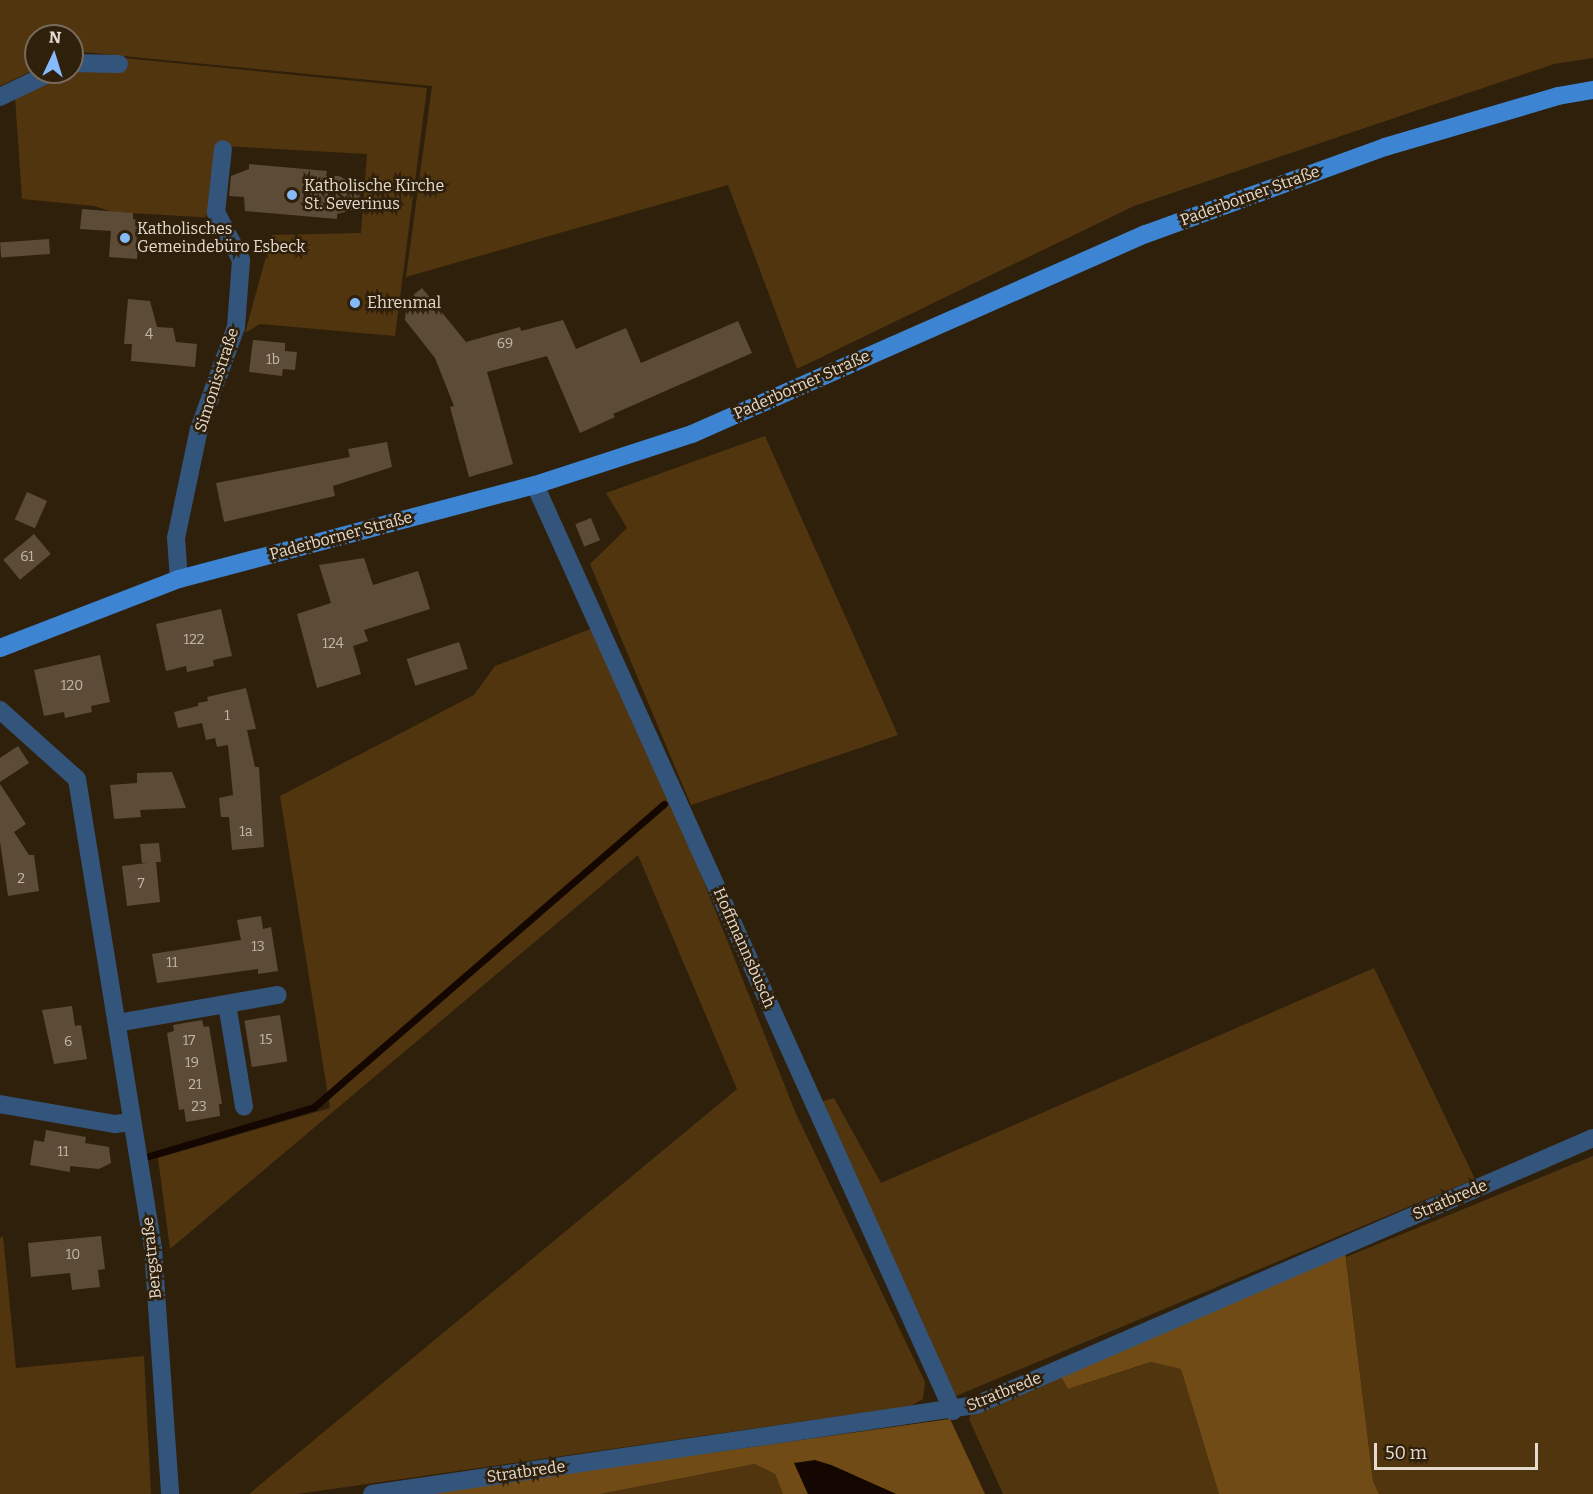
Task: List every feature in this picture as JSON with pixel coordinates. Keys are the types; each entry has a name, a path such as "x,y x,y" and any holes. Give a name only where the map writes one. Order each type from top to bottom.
{"main road":[{"name":"Paderborner Straße","path":"0,648 179,579 535,484 692,434 1157,230 1385,147 1558,96 1593,90"}],"street":[{"path":"84,63 120,64"},
{"path":"0,97 27,84"},
{"name":"Simonisstraße","path":"179,579 176,538 199,429 236,327 241,260 216,212 223,149"},
{"name":"Hoffmannsbusch","path":"535,484 953,1411"},
{"name":"Bergstraße","path":"0,710 77,779 153,1249 170,1494"},
{"path":"117,1023 278,995"},
{"path":"227,1004 244,1107"},
{"path":"0,1104 115,1124 131,1122"},
{"name":"Stratbrede","path":"372,1494 953,1411 976,1405 1593,1138"}],"shaded area":[{"path":"0,0 1593,0 1593,58 1554,64 1134,206 797,369 728,185 406,277 432,86 84,52 84,24 24,24 24,75 0,86"},
{"path":"113,57 427,88 395,336 260,324 245,333 272,235 361,233 367,154 223,146 215,218 113,212 94,206 22,199 15,97 47,84 84,84 84,69"},
{"path":"765,436 898,735 691,805 590,564 627,528 606,493"},
{"path":"593,628 685,834 796,1114 925,1382 923,1399 911,1406 297,1494 249,1494 737,1089 638,855 170,1249 158,1158 330,1108 280,796 474,695 495,666"},
{"path":"1374,968 1475,1179 956,1396 820,1102 834,1098 881,1183"},
{"path":"1593,1156 1593,1494 1379,1494 1373,1481 1346,1257"},
{"path":"3,1236 16,1368 144,1356 151,1494 0,1494 0,1238"},
{"path":"1345,1251 1373,1481 1379,1494 1219,1494 1181,1369 1151,1362 1068,1389 1060,1375"},
{"path":"1152,1362 1181,1369 1219,1494 1003,1494 969,1419 972,1412 1060,1375 1068,1389"},
{"path":"950,1419 985,1494 896,1494 831,1465 795,1463 808,1494 783,1494 775,1474 755,1464 600,1494 420,1494"},
{"path":"815,1460 896,1494 808,1494 794,1463"},
{"path":"755,1464 775,1474 783,1494 600,1494"}],"building":[{"name":"Katholische Kirche St. Severinus","path":"249,164 327,171 326,176 339,176 354,184 360,196 352,210 337,214 337,219 245,211 244,197 229,196 231,176 249,169"},
{"name":"Katholisches Gemeindebüro Esbeck","path":"82,209 133,213 133,219 140,220 137,259 109,257 111,231 80,229"},
{"path":"49,239 50,254 1,257 0,242"},
{"path":"422,288 466,342 520,327 521,331 563,320 576,349 626,328 641,363 738,321 752,353 613,414 615,417 580,433 547,356 487,372 513,464 469,477 450,407 454,406 435,358 405,320 407,300"},
{"path":"128,299 150,301 157,327 173,328 176,342 197,344 195,367 131,361 132,344 124,344"},
{"path":"253,340 285,343 285,351 297,352 295,370 283,369 282,376 249,372"},
{"path":"387,442 392,467 333,486 335,496 224,522 216,483 350,457 348,449"},
{"path":"27,492 47,501 35,528 15,519"},
{"path":"591,518 600,540 584,547 575,524"},
{"path":"34,534 51,554 20,580 3,560"},
{"path":"364,558 373,585 418,571 430,609 364,630 368,641 353,646 361,674 317,688 297,614 331,603 319,565"},
{"path":"221,609 232,656 213,660 214,666 187,672 186,666 166,671 156,624"},
{"path":"459,642 468,669 415,686 407,659"},
{"path":"100,655 110,702 91,706 92,712 65,718 64,712 44,716 34,670"},
{"path":"246,688 256,729 247,730 255,767 259,767 264,847 232,850 229,817 221,817 219,798 233,795 228,745 217,747 215,738 206,740 202,723 178,728 174,712 198,706 198,703 208,701 207,697"},
{"path":"18,746 29,763 0,782 0,758"},
{"path":"172,772 186,808 140,810 141,817 114,819 110,785 137,783 137,773"},
{"path":"0,784 26,824 14,832 29,855 34,855 39,891 8,896 0,842"},
{"path":"159,843 161,862 156,862 160,902 127,906 122,866 147,863 142,863 140,844"},
{"path":"261,916 263,929 271,927 278,971 258,974 258,969 157,983 152,954 241,940 237,920"},
{"path":"72,1006 75,1026 81,1025 87,1059 54,1064 42,1010"},
{"path":"280,1015 287,1061 252,1067 244,1021"},
{"path":"202,1020 204,1027 209,1026 222,1104 219,1104 220,1116 186,1122 184,1109 179,1110 167,1033 174,1031 173,1025"},
{"path":"46,1130 86,1137 85,1143 109,1147 111,1163 99,1169 70,1166 70,1172 30,1165 34,1140 44,1142"},
{"path":"101,1236 105,1269 98,1270 100,1287 72,1290 70,1273 31,1277 28,1243"}],"waterway":[{"path":"149,1156 314,1107 664,804"}],"place":[{"name":"Katholische Kirche St. Severinus","path":"292,195"},
{"name":"Katholisches Gemeindebüro Esbeck","path":"125,238"},
{"name":"Ehrenmal","path":"355,303"}]}
